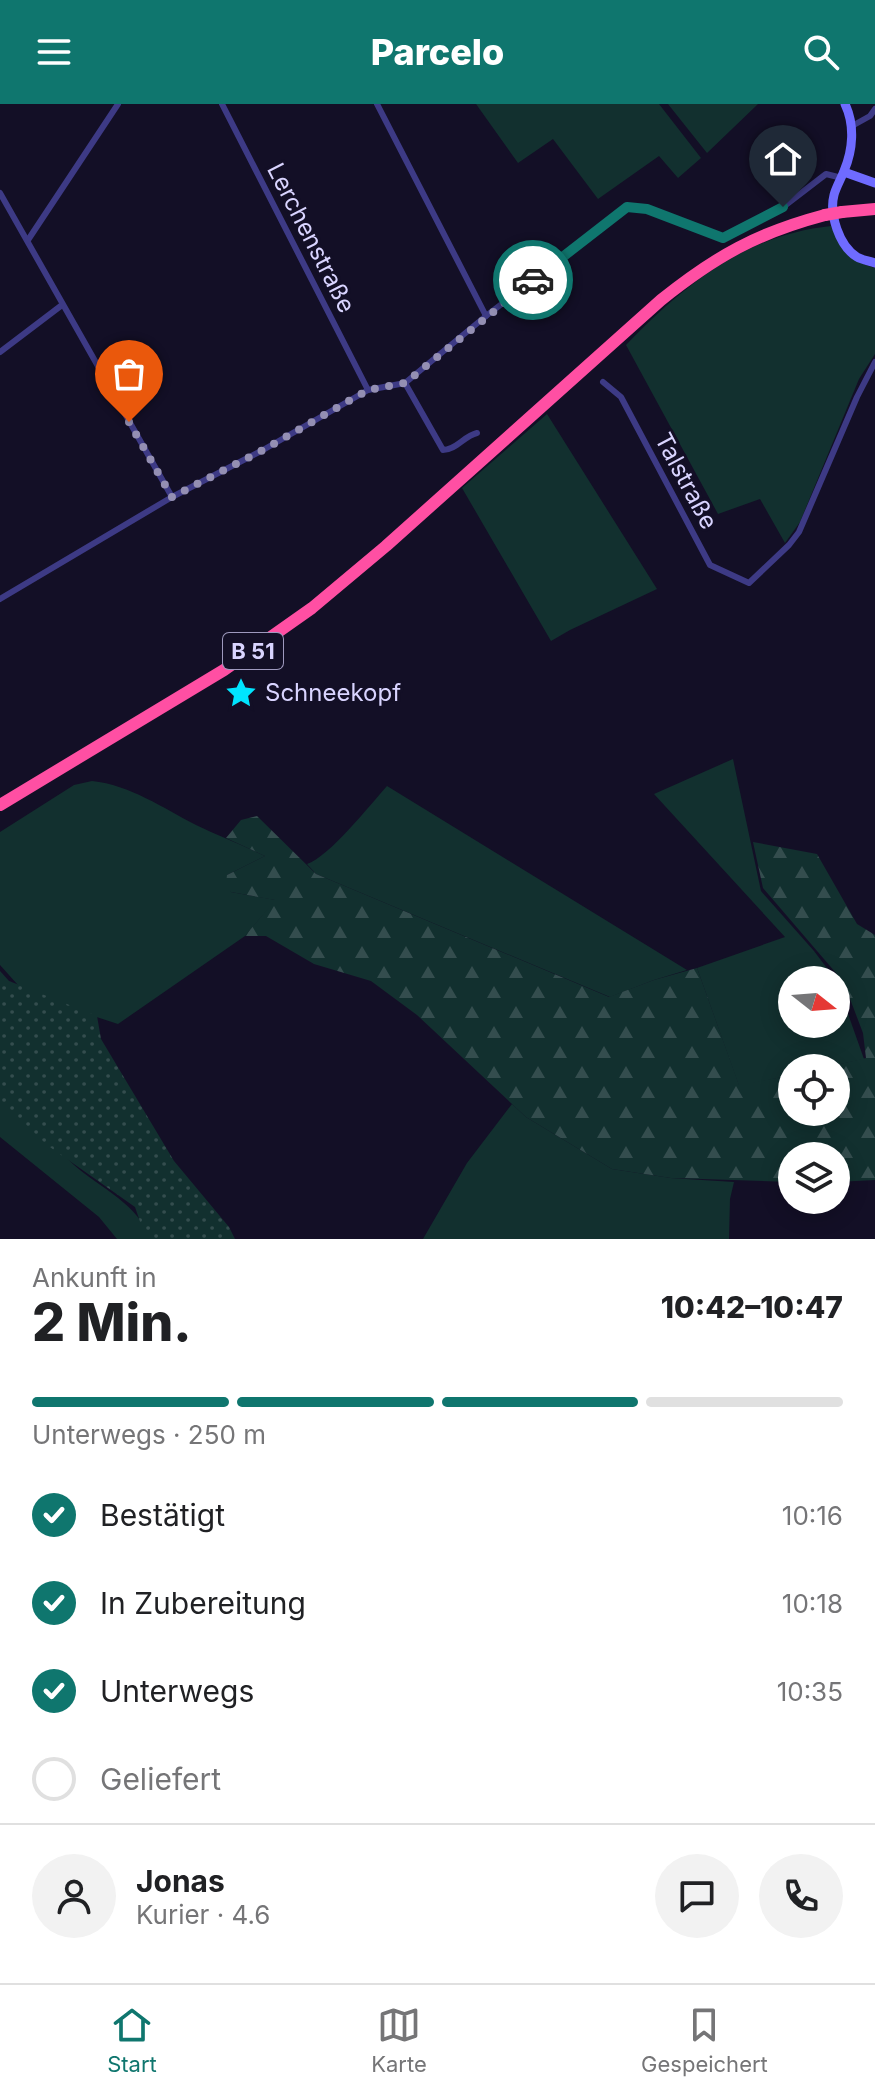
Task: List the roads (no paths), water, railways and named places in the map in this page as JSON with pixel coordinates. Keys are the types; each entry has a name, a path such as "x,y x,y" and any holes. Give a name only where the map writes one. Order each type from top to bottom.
{"highway":[{"name":"B 51","path":"0,805 224,670 312,608 386,546 661,300 703,267 750,240 825,215 875,209"}],"main road":[{"path":"845,104 852,126 843,175 834,194 833,210 842,241 859,259 875,263"},
{"path":"843,175 875,183"}],"street":[{"path":"28,240 118,104"},
{"name":"Lerchenstraße","path":"222,104 368,390"},
{"path":"377,104 486,316"},
{"path":"852,126 860,124 875,109"},
{"path":"0,599 172,497 368,390 405,383 627,207 647,209 723,238 783,207 826,174 843,175"},
{"path":"0,193 172,497"},
{"path":"0,352 62,305"},
{"name":"Talstraße","path":"603,382 621,397 710,565 749,583 799,532 875,362"},
{"path":"405,383 443,450 449,450 477,433"}],"place":[{"name":"Schneekopf","path":"241,693"}]}
